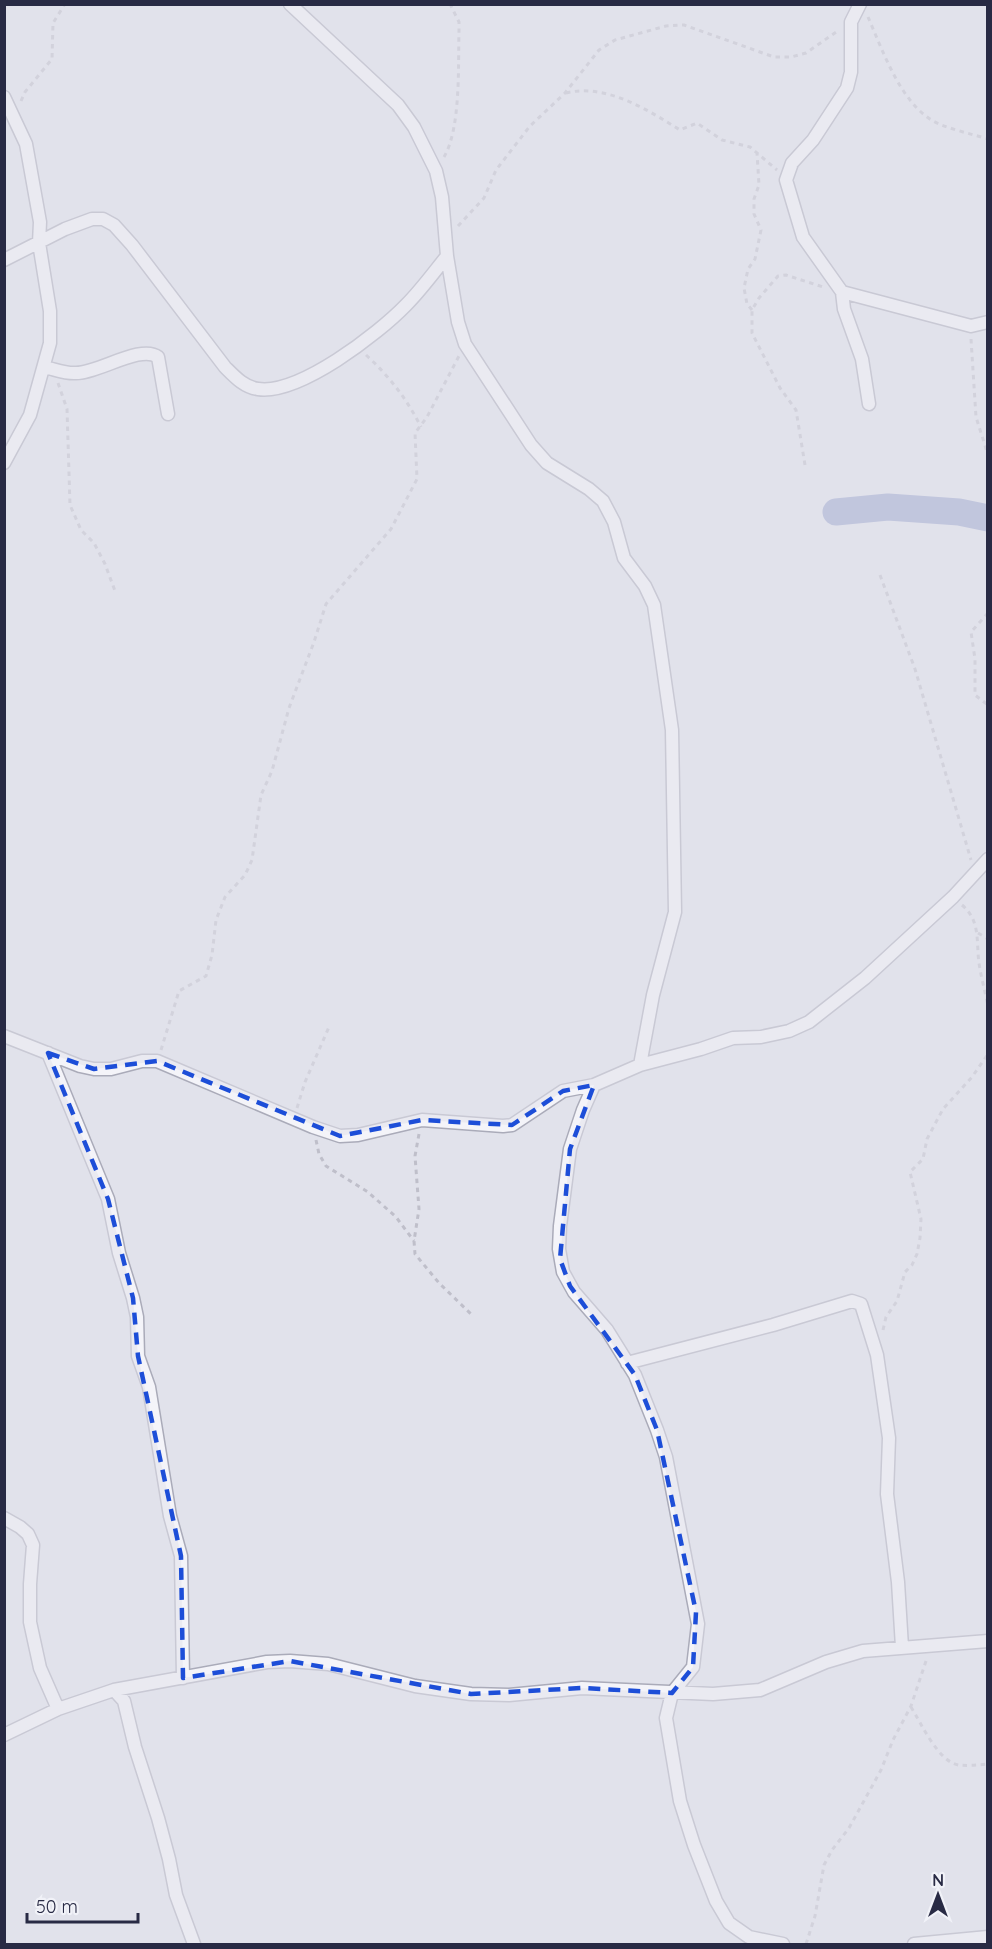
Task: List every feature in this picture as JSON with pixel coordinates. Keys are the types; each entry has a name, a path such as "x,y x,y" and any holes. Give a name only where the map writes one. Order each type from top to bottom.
{"street":[{"path":"290,4 398,105 414,128 436,171 442,197 447,256 458,322 465,344 531,445 547,463 589,489 603,501 614,522 624,558 645,586 654,605 672,730 675,912 653,995 640,1065"},
{"path":"863,9 851,22 851,72 848,87 813,140 792,163 786,180 803,237 842,292 844,309 862,359 869,404"},
{"path":"4,97 26,144 40,222 39,243 50,311 49,368 30,414 4,464"},
{"path":"4,260 65,229 92,219 103,219 114,225 225,367 242,384 258,389 281,388 309,377 356,346 407,305 447,256"},
{"path":"842,292 971,326 987,322"},
{"path":"49,368 75,374 93,371 136,354 154,355 158,357 168,414"},
{"path":"4,1036 93,1069 111,1069 142,1061 157,1061 293,1119 340,1136 358,1135 422,1120 512,1125 563,1091 594,1085 640,1065 701,1050 733,1038 761,1037 789,1031 809,1022 865,978 947,902 987,859"},
{"path":"48,1053 108,1199 119,1253 137,1317 138,1356 148,1387 171,1516 181,1556 183,1678"},
{"path":"594,1085 570,1149 560,1226 560,1259 570,1286 607,1330 642,1390 666,1457 698,1624 693,1667 672,1693 666,1718 680,1801 694,1845 723,1916 739,1932 749,1937 783,1944"},
{"path":"627,1363 773,1325 852,1301 861,1304 877,1355 889,1438 887,1494 898,1582 902,1647"},
{"path":"4,1518 28,1534 33,1545 30,1622 40,1668 58,1709"},
{"path":"4,1735 58,1709 114,1690 234,1667 290,1661 328,1664 415,1686 471,1694 510,1695 582,1688 713,1694 760,1690 826,1662 863,1651 987,1641"},
{"path":"114,1690 124,1701 135,1747 169,1859 176,1895 194,1944"},
{"path":"914,1944 987,1937"}],"path":[{"path":"13,117 25,92 52,59 52,23 65,4"},
{"path":"436,171 451,146 455,129 459,22 450,4"},
{"path":"863,9 903,90 918,108 937,123 987,139"},
{"path":"453,231 484,198 496,170 530,126 565,93 599,51 615,40 666,26 684,25 774,57 791,57 806,53 851,22"},
{"path":"565,93 583,89 625,100 654,113 680,130 697,123 722,140 750,147 774,165 786,180"},
{"path":"752,310 747,304 744,288 748,269 755,259 761,230 754,214 754,199 759,185 757,153"},
{"path":"805,465 796,410 780,388 756,342 751,321 752,310 778,276 786,275 842,292"},
{"path":"971,326 976,417 987,455"},
{"path":"157,1061 179,991 206,976 212,955 216,920 225,897 244,875 252,860 261,795 272,771 289,708 326,604 391,529 417,479 416,433 465,344"},
{"path":"356,346 399,390 421,427"},
{"path":"49,368 67,409 70,505 81,530 94,543 105,564 115,591"},
{"path":"880,575 915,669 975,874"},
{"path":"987,614 971,632 975,659 975,695 987,705"},
{"path":"947,902 961,904 974,920 978,933 979,965 987,1006"},
{"path":"978,933 987,939"},
{"path":"293,1119 305,1082 329,1027"},
{"path":"877,1355 886,1317 897,1301 900,1285 905,1272 912,1265 917,1254 920,1238 921,1219 910,1172 923,1159 927,1139 944,1109 972,1077 987,1054"},
{"path":"422,1120 415,1156 419,1209 414,1240 416,1254 439,1283 472,1315"},
{"path":"313,1127 319,1154 326,1166 368,1192 396,1217 414,1240"},
{"path":"806,1944 815,1916 824,1865 849,1828 881,1770 893,1740 911,1706 932,1645"},
{"path":"911,1706 936,1748 947,1761 957,1765 987,1764"}],"highlighted area":[{"path":"48,1053 94,1069 157,1061 340,1136 422,1120 512,1125 563,1091 594,1085 570,1149 560,1259 570,1286 635,1375 657,1430 696,1612 693,1667 672,1693 582,1688 471,1694 290,1661 183,1678 181,1556 138,1356 133,1298 108,1199"}],"waterway":[{"path":"836,512 888,507 959,512 988,518"}]}
